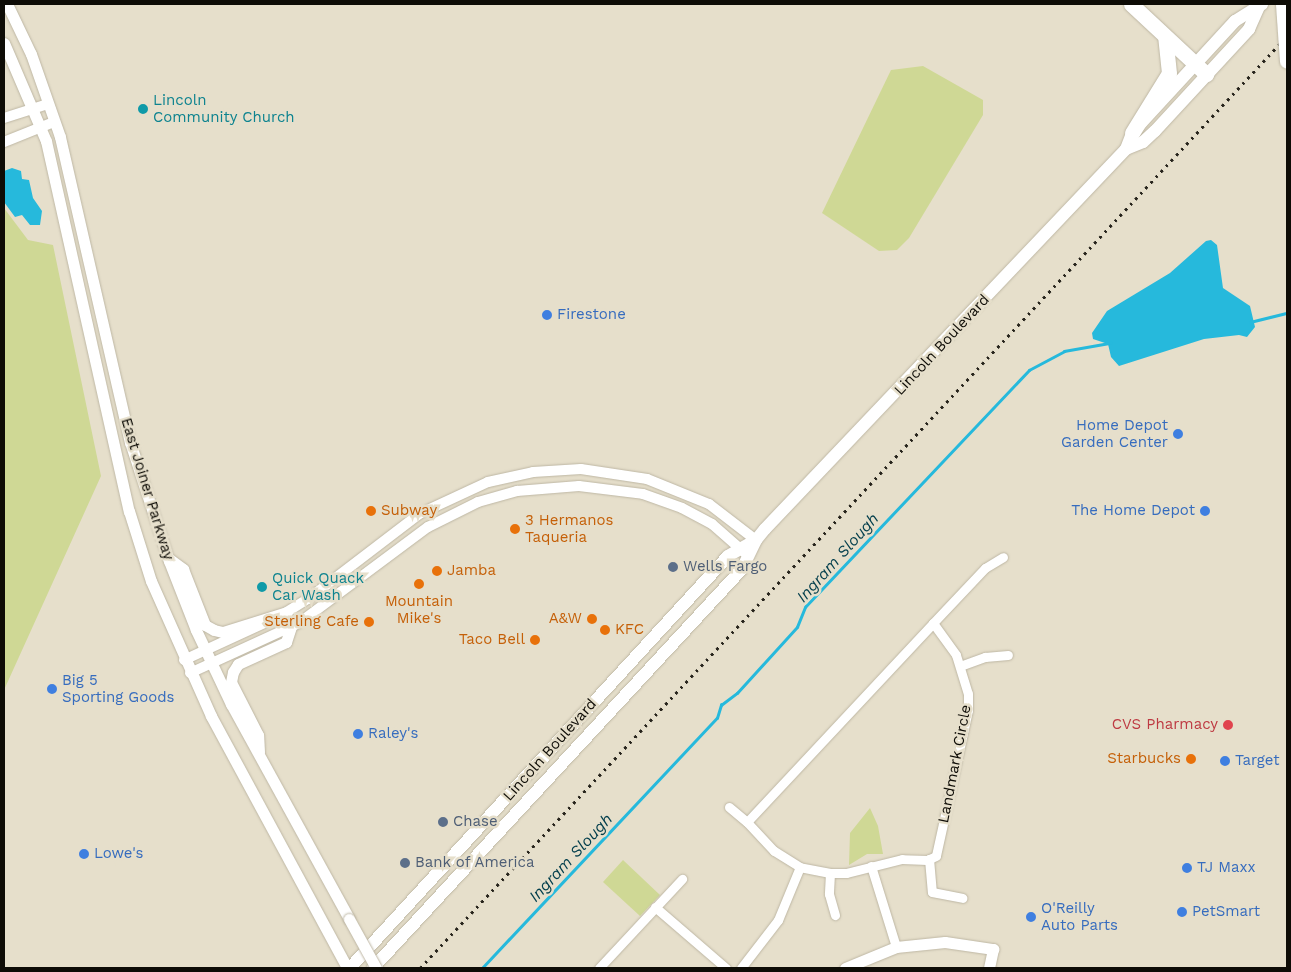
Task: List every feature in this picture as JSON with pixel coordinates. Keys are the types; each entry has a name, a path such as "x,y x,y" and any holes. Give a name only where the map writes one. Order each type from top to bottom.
{"highway":[{"path":"1132,4 1201,69"},
{"path":"1283,4 1287,61"},
{"path":"1132,133 1169,73 1165,37"}],"main road":[{"name":"East Joiner Parkway","path":"7,4 54,122 137,467 168,558 212,664 374,968"},
{"name":"Lincoln Boulevard","path":"1126,149 1143,142 1201,69 1235,21 1260,5"},
{"name":"East Joiner Parkway","path":"4,43 41,127 134,531 190,673 330,937 349,968"},
{"name":"Lincoln Boulevard","path":"374,968 733,579 744,552 1126,149 1132,133 1201,69"},
{"name":"Lincoln Boulevard","path":"349,968 728,556 744,552"},
{"path":"168,558 183,569 205,625 214,630 223,632 287,612"},
{"path":"259,754 258,735 231,682 233,672 238,664 286,642 292,627"},
{"path":"845,968 896,947 945,942 993,949 989,968"}],"street":[{"path":"4,118 48,104"},
{"path":"4,142 54,122"},
{"path":"184,660 287,612 419,514 488,482 533,472 583,469 647,479 709,504 756,540"},
{"path":"190,673 292,627 328,604 428,527 478,502 517,491 579,486 643,494 702,518 744,552"},
{"path":"747,822 985,568 1003,557"},
{"name":"Landmark Circle","path":"929,859 936,856 938,849 968,710 960,666 933,623"},
{"path":"960,666 985,657 1008,655"},
{"path":"729,807 747,822 774,850 800,867 830,873 846,873 902,859 929,859 932,892 962,898"},
{"path":"871,866 896,947"},
{"path":"741,968 778,920 800,867"},
{"path":"830,873 829,894 835,915"},
{"path":"599,968 682,878"},
{"path":"655,907 726,968"}],"green space":[{"path":"923,66 983,100 983,115 909,238 897,250 879,251 822,213 891,70"},
{"path":"4,208 28,240 53,245 101,476 4,690"},
{"path":"870,808 878,826 883,854 867,854 849,865 850,833"},
{"path":"623,860 660,895 640,916 603,882"}],"water":[{"path":"12,168 21,171 22,179 29,180 33,198 42,211 40,225 30,225 22,215 15,217 4,202 4,171"},
{"path":"1211,240 1217,245 1223,288 1250,306 1255,327 1247,337 1239,335 1204,339 1119,366 1111,357 1108,344 1093,339 1092,333 1107,311 1170,273 1206,241"}],"waterway":[{"name":"Ingram Slough","path":"1250,322 1287,313"},
{"name":"Ingram Slough","path":"482,968 717,718 721,705 737,693 797,627 805,607 1029,370 1064,351 1110,343"}],"railway":[{"path":"420,968 1287,36"}],"place":[{"name":"Lincoln Community Church","path":"143,109"},
{"name":"Firestone","path":"547,315"},
{"name":"Home Depot Garden Center","path":"1178,434"},
{"name":"Subway","path":"371,511"},
{"name":"The Home Depot","path":"1205,511"},
{"name":"3 Hermanos Taqueria","path":"515,529"},
{"name":"Wells Fargo","path":"673,567"},
{"name":"Jamba","path":"437,571"},
{"name":"Mountain Mike's","path":"419,584"},
{"name":"Quick Quack Car Wash","path":"262,587"},
{"name":"A&W","path":"592,619"},
{"name":"Sterling Cafe","path":"369,622"},
{"name":"KFC","path":"605,630"},
{"name":"Taco Bell","path":"535,640"},
{"name":"Big 5 Sporting Goods","path":"52,689"},
{"name":"CVS Pharmacy","path":"1228,725"},
{"name":"Raley's","path":"358,734"},
{"name":"Starbucks","path":"1191,759"},
{"name":"Target","path":"1225,761"},
{"name":"Chase","path":"443,822"},
{"name":"Lowe's","path":"84,854"},
{"name":"Bank of America","path":"405,863"},
{"name":"TJ Maxx","path":"1187,868"},
{"name":"PetSmart","path":"1182,912"},
{"name":"O'Reilly Auto Parts","path":"1031,917"}]}
